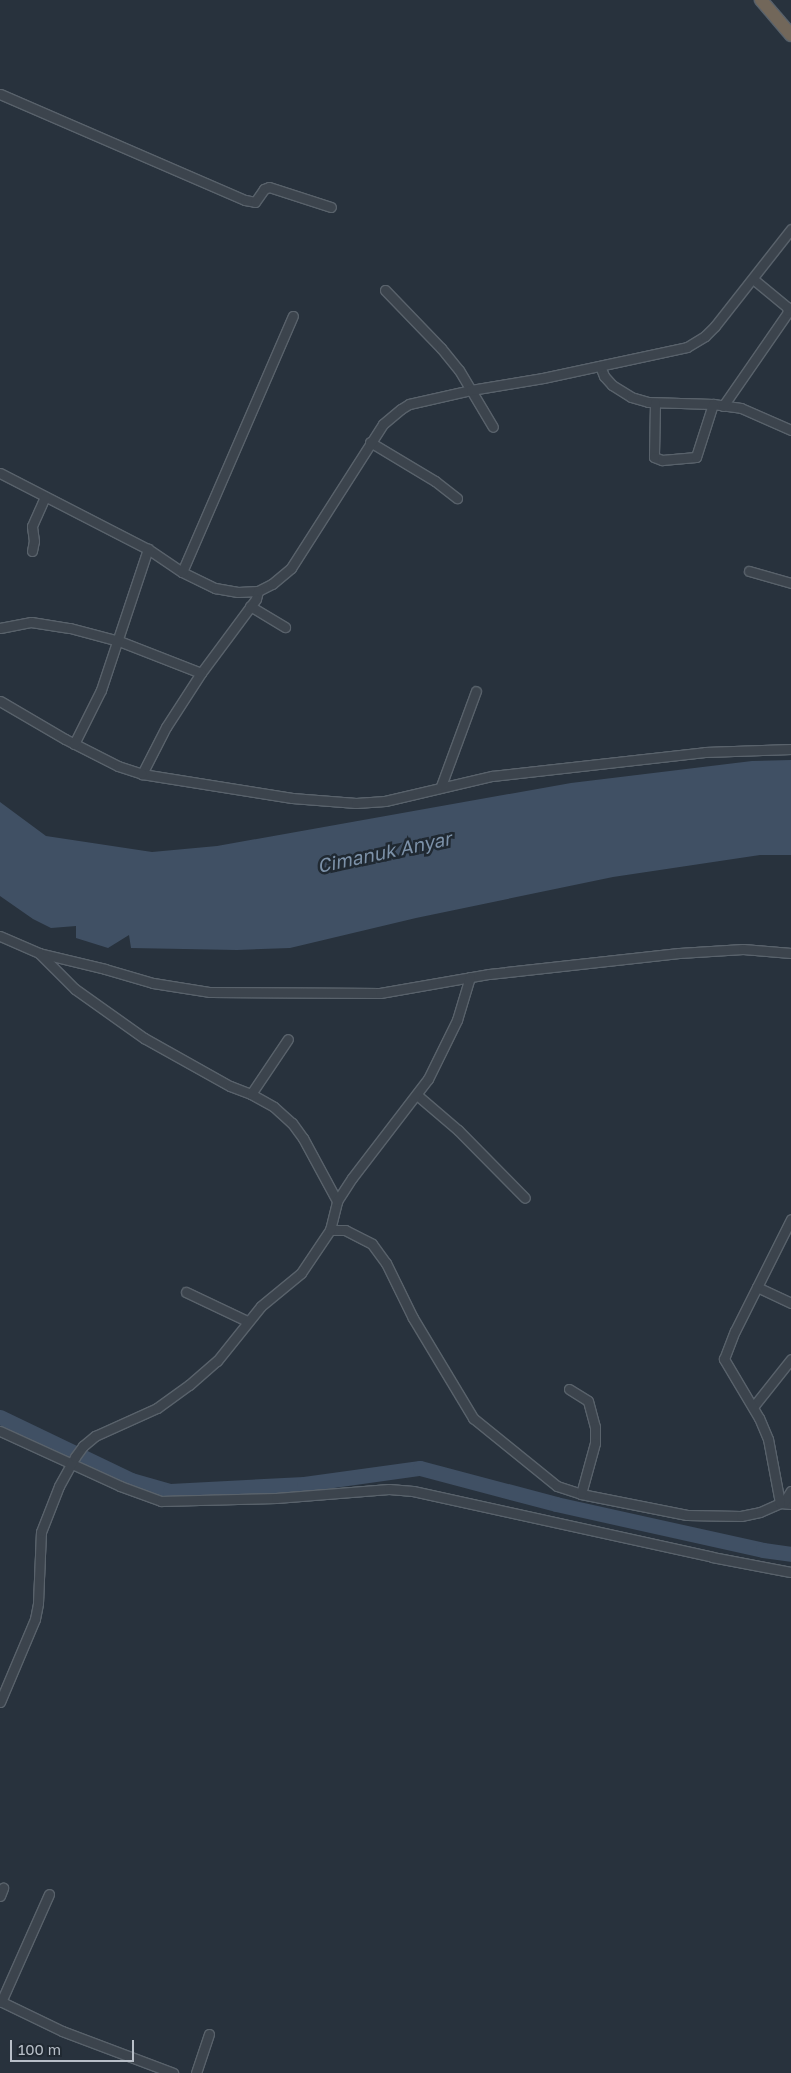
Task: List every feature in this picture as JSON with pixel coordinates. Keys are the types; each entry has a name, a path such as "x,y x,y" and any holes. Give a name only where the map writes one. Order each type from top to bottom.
{"highway":[{"path":"761,0 791,35"}],"street":[{"path":"0,94 245,200 255,202 264,189 268,187 331,207"},
{"path":"0,473 184,566 215,588 238,592 258,591 272,584 291,568 370,442 383,424 409,404 680,349 697,342 715,326 791,229"},
{"path":"724,406 789,310 753,279"},
{"path":"385,290 441,348 471,390 493,427"},
{"path":"184,566 292,316"},
{"path":"600,366 604,376 612,385 631,397 655,403 713,404 724,406 753,413 791,430"},
{"path":"655,403 654,457 662,460 696,457 713,404"},
{"path":"370,442 435,481 457,498"},
{"path":"32,551 32,526 45,497"},
{"path":"74,744 100,693 119,641 148,549"},
{"path":"749,571 791,583"},
{"path":"142,774 166,727 201,673 256,599 258,591"},
{"path":"250,606 285,627"},
{"path":"0,628 31,622 70,628 119,641 201,673"},
{"path":"441,786 476,690"},
{"path":"0,701 74,744 118,766 142,774 292,798 356,803 385,801 441,786 492,776 705,752 791,749"},
{"path":"0,936 39,953 153,983 210,992 323,991 380,993 470,977 679,953 743,949 791,953"},
{"path":"39,953 74,989 130,1028 218,1080 251,1094 274,1107 292,1123 337,1201"},
{"path":"0,1702 34,1619 38,1603 39,1540 41,1532 59,1486 83,1446 95,1436 157,1408 190,1385 217,1361 247,1321 261,1306 301,1273 330,1230 337,1201 352,1178 428,1079 457,1020 470,977"},
{"path":"251,1094 288,1039"},
{"path":"417,1095 458,1130 525,1198"},
{"path":"785,1503 768,1439 753,1407 724,1359 735,1331 791,1219"},
{"path":"330,1230 345,1230 372,1244 386,1263 413,1318 439,1364 479,1425 557,1486 582,1494 686,1516 720,1518 760,1512 785,1503 791,1491"},
{"path":"757,1286 791,1303"},
{"path":"186,1292 247,1321"},
{"path":"753,1407 791,1359"},
{"path":"570,1388 588,1401 595,1427 595,1443 582,1494"},
{"path":"0,1431 74,1460 136,1493 162,1501 276,1498 388,1489 413,1491 613,1536 791,1572"},
{"path":"50,1894 1,2002 55,2028 173,2073"},
{"path":"196,2073 209,2034"}],"water":[{"name":"Cimanuk Anyar","path":"791,760 791,855 760,855 613,877 416,918 290,948 237,950 131,948 129,935 108,948 76,938 76,926 51,928 33,919 0,896 0,802 46,836 152,852 217,846 571,783 752,761"}],"waterway":[{"path":"0,1417 131,1480 170,1491 304,1484 420,1468 556,1504 763,1550 791,1554"}]}
